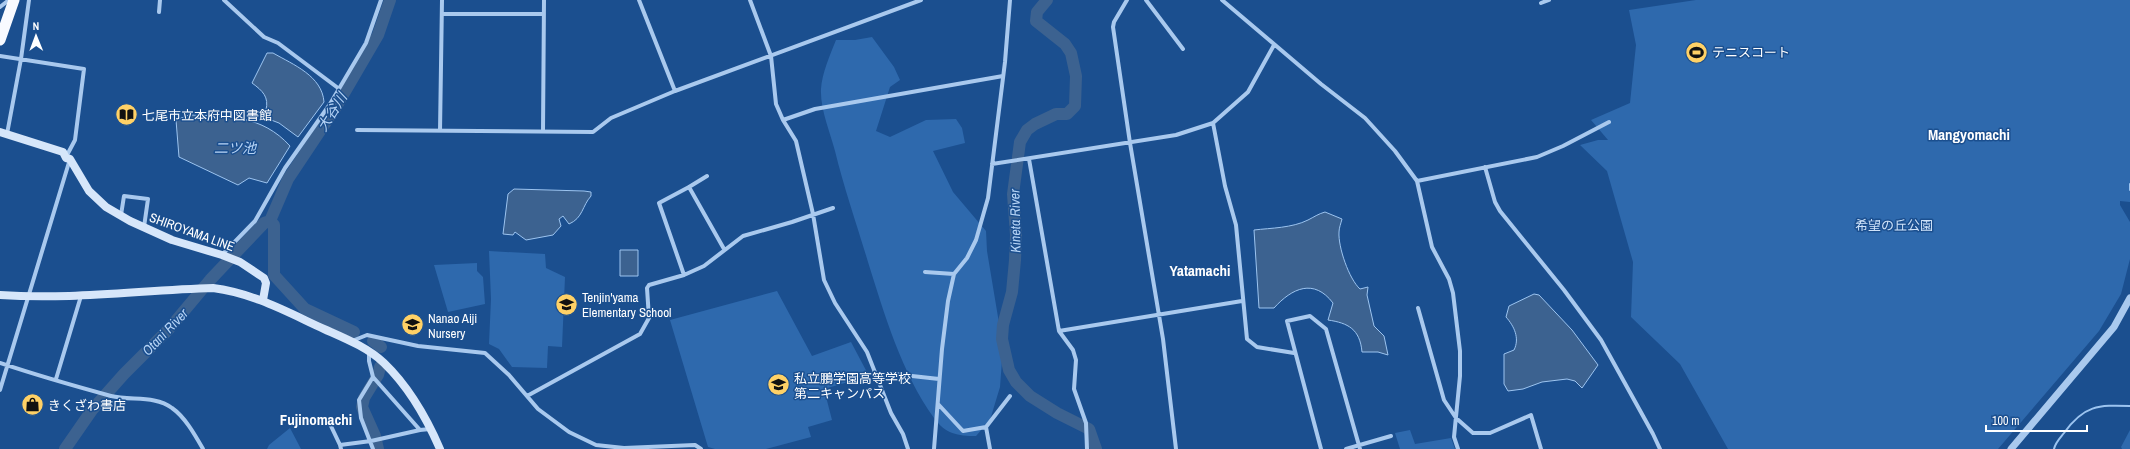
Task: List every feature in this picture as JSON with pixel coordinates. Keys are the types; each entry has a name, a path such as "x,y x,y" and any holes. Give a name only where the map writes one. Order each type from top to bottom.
{"highway":[{"path":"0,40 14,0"}],"main road":[{"name":"SHIROYAMA LINE","path":"3,133 63,152 89,190 106,207 121,216 172,240 240,262 264,278 266,283 263,300"},
{"path":"0,295 29,297 81,296 211,288 232,290 263,300 369,352 395,374 430,429 440,449"}],"street":[{"path":"0,7 10,0"},
{"path":"3,133 21,59 29,0"},
{"path":"159,12 160,0"},
{"path":"224,0 264,37 278,43 338,88"},
{"path":"224,256 255,221 285,168 330,104 366,42 381,0"},
{"path":"440,131 442,0"},
{"path":"544,0 544,131"},
{"path":"639,0 675,90"},
{"path":"751,0 771,56 776,104 783,120 796,141 813,214 824,280 835,303 867,352 891,413 903,434 908,449"},
{"path":"356,130 593,132 611,118 675,90 921,0"},
{"path":"934,449 939,379 948,301 954,274 967,258 976,240 988,198 1003,76 1010,0"},
{"path":"1127,0 1114,22 1113,27 1130,143 1164,346 1176,449"},
{"path":"1146,0 1182,49"},
{"path":"1222,0 1274,45 1365,118 1395,151 1417,181 1432,247 1449,279 1453,293 1460,350 1454,437 1458,449"},
{"path":"1541,3 1549,0"},
{"path":"442,14 544,14"},
{"path":"992,164 1176,135 1212,123 1248,92 1274,45"},
{"path":"0,56 84,69 75,140 68,159 29,297 0,390"},
{"path":"783,120 815,109 1003,76"},
{"path":"1417,181 1537,157 1609,122"},
{"path":"1212,123 1225,186 1236,225 1242,301 1247,339 1257,346 1294,353"},
{"path":"1029,158 1059,331 1073,350 1076,360 1074,389 1086,428 1087,449"},
{"path":"1485,167 1495,202 1500,211 1564,290 1601,340 1660,449"},
{"path":"684,275 659,203 707,176"},
{"path":"689,187 724,249"},
{"path":"121,216 124,196 148,199 144,227"},
{"path":"528,396 640,334 649,318 647,286 684,275 704,266 724,249 743,236 833,208"},
{"path":"925,272 954,274"},
{"path":"56,379 81,296"},
{"path":"2011,449 2114,327 2130,298"},
{"path":"1059,331 1242,301"},
{"path":"1418,308 1444,400 1456,418 1473,433 1490,432 1531,415 1541,449"},
{"path":"1321,449 1294,353 1287,321 1310,316 1326,329 1359,447"},
{"path":"351,342 367,335 418,346 485,353 509,374 538,409 569,432 596,445 624,448 695,445 701,449"},
{"path":"369,352 369,361 373,377 420,430"},
{"path":"0,362 109,395 133,400 154,399 172,408 192,431 203,449"},
{"path":"878,380 894,374 939,379"},
{"path":"373,377 359,400 361,418 373,449"},
{"path":"938,404 963,431 986,427 1010,396"},
{"path":"330,424 340,447 430,429"},
{"path":"986,427 990,449"},
{"path":"1346,449 1359,447 1391,436"}],"green space":[{"name":"希望の丘公園","path":"1696,0 2130,0 2130,202 2120,201 2120,205 2130,222 2130,259 2121,294 2099,331 1998,449 1728,449 1680,364 1631,317 1633,262 1607,171 1580,145 1598,140 1608,140 1591,120 1630,103 1636,45 1629,10"},
{"path":"872,37 894,67 900,80 890,87 876,131 890,137 926,120 956,119 962,128 965,143 933,151 953,192 986,231 987,251 1003,347 1000,387 990,420 976,436 958,435 943,428 934,418 912,382 895,343 881,302 846,193 826,120 822,104 821,89 823,77 836,40 855,40"},
{"path":"489,251 545,254 546,268 565,277 562,347 548,346 547,368 512,367 499,349 489,344 491,299"},
{"path":"477,263 477,271 483,277 485,304 448,312 434,265"},
{"name":"私立鵬学園高等学校 第二キャンパス","path":"777,291 812,356 851,342 869,376 824,389 832,420 808,427 811,437 766,449 715,449 708,447 670,320"},
{"path":"290,428 301,449 267,449 269,445"},
{"path":"1410,430 1415,444 1451,438 1455,449 1400,449 1395,433"},
{"path":"2130,430 2130,449 2122,449 2121,447"}],"water":[{"name":"二ツ池","path":"267,53 273,53 306,72 313,78 322,93 324,102 298,137 279,123 258,115 266,110 267,101 262,92 252,83"},
{"name":"二ツ池","path":"189,115 244,119 268,128 290,146 267,183 249,178 238,185 179,157 176,120"},
{"path":"514,189 584,191 591,192 591,196 580,215 574,221 569,224 563,216 559,219 561,226 553,235 526,240 515,232 513,235 503,234 508,194"},
{"path":"1325,212 1342,219 1339,230 1339,238 1342,254 1348,271 1356,284 1360,289 1368,287 1367,295 1374,326 1384,336 1388,355 1378,352 1362,352 1359,338 1352,328 1335,321 1328,320 1333,303 1326,295 1318,290 1311,288 1296,291 1288,295 1274,308 1259,308 1254,230 1295,225"},
{"path":"620,250 638,250 638,276 620,276"},
{"path":"1534,294 1539,295 1572,330 1598,365 1582,388 1575,381 1567,379 1542,382 1523,389 1508,391 1504,384 1504,354 1514,350 1516,346 1514,328 1506,317 1509,306"}],"waterway":[{"name":"Otani River","path":"65,449 92,410 124,374 168,330 210,280 264,223 270,221 288,179 336,107 378,35 390,0"},
{"name":"Kineta River","path":"1047,0 1037,12 1036,21 1065,44 1071,53 1076,76 1075,106 1067,114 1056,114 1035,124 1027,130 1020,142 1013,194 1016,235 1015,260 1012,292 1003,325 1002,339 1009,370 1016,382 1030,396 1057,413 1089,429 1096,449"},
{"path":"2130,184 2130,190"},
{"path":"270,221 274,225 274,275 305,309 354,332"},
{"path":"373,341 381,347"},
{"path":"378,449 375,436 362,407 364,398 378,375 380,367"},
{"path":"2054,449 2055,445 2071,424 2085,412 2100,407 2130,406"}],"place":[{"name":"テニスコート","path":"1696,52"},
{"name":"七尾市立本府中図書館","path":"127,115"},
{"name":"Tenjin'yama Elementary School","path":"566,304"},
{"name":"Nanao Aiji Nursery","path":"413,325"},
{"name":"私立鵬学園高等学校 第二キャンパス","path":"779,385"},
{"name":"きくざわ書店","path":"33,405"}],"district":[{"name":"Mangyomachi","path":"1969,134"},
{"name":"Yatamachi","path":"1200,270"},
{"name":"Fujinomachi","path":"316,419"}],"water label":[{"name":"大谷川","path":"332,112"}]}
